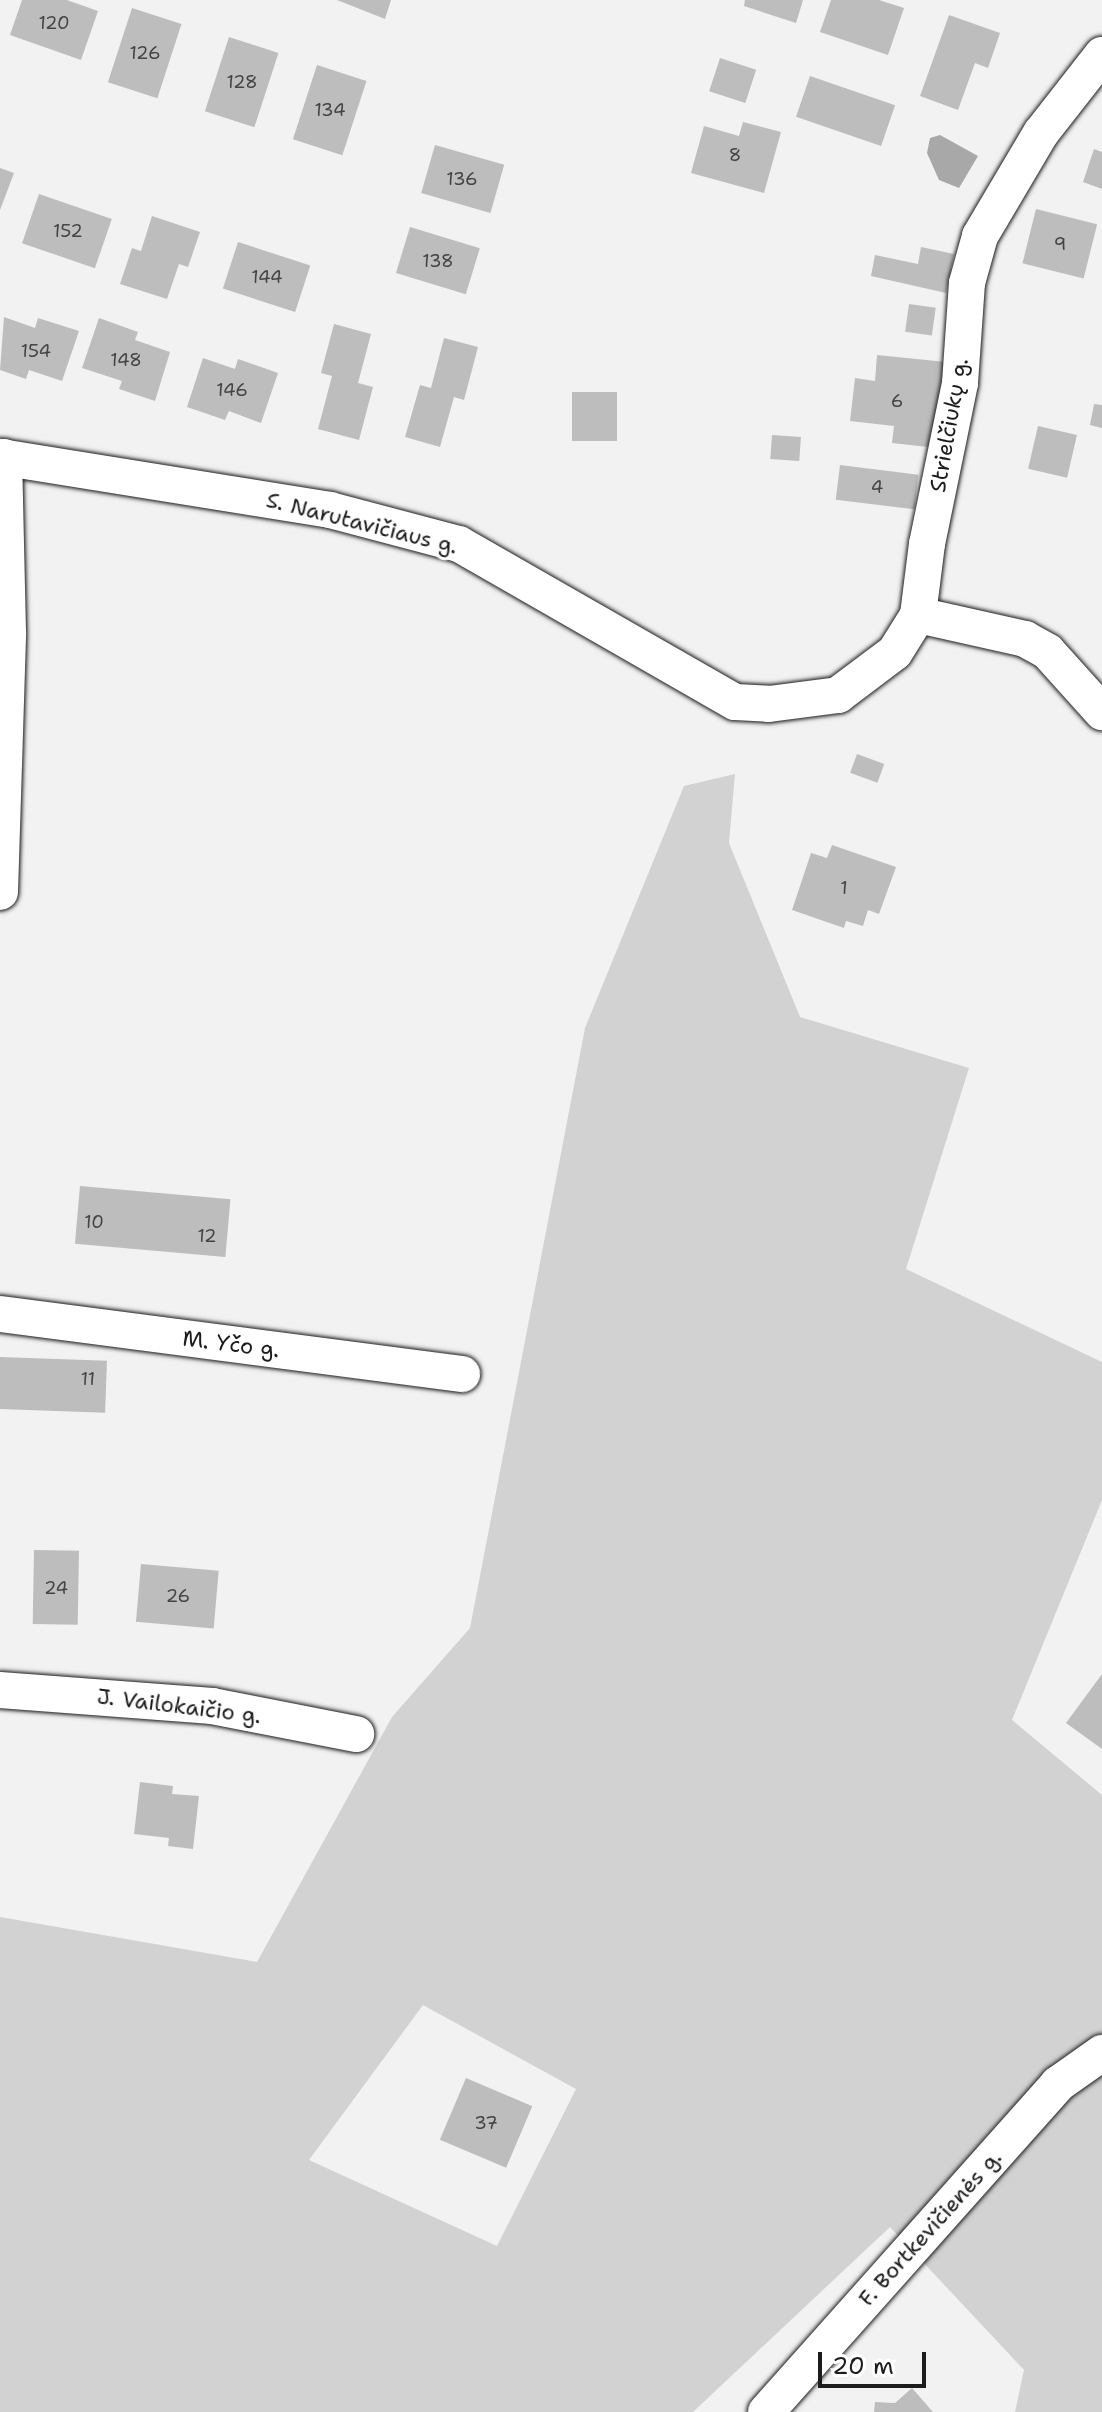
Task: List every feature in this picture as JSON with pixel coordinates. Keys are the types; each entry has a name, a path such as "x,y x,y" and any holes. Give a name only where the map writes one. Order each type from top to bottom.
{"street":[{"name":"Strielčiukų g.","path":"735,702 769,704 838,695 895,652 918,615 927,544 960,383 967,283 980,236 1041,133 1102,55"},
{"path":"0,892 8,632 2,457"},
{"name":"S. Narutavičiaus g.","path":"2,457 330,510 459,544 735,702"},
{"path":"918,615 1025,639 1048,652 1102,712"},
{"name":"M. Yčo g.","path":"0,1314 462,1374"},
{"name":"J. Vailokaičio g.","path":"0,1690 212,1706 356,1734"},
{"name":"F. Bortkevičienės g.","path":"766,2412 1058,2084 1102,2053"}],"shaded area":[{"path":"940,135 978,156 959,188 939,180 927,153 930,138"},
{"path":"735,774 729,843 800,1017 969,1068 906,1269 1102,1362 1102,1500 1012,1720 1102,1795 1102,2412 1015,2412 1024,2370 890,2227 693,2412 0,2412 0,1917 257,1962 392,1717 470,1628 585,1028 684,786","holes":["423,2005 576,2089 497,2246 309,2160"]}],"building":[{"path":"22,0 67,0 98,11 81,60 10,35"},
{"path":"337,0 391,0 385,19"},
{"path":"745,0 803,0 796,23 744,6"},
{"path":"831,0 879,0 904,8 888,55 820,32"},
{"path":"132,8 181,24 157,98 108,82"},
{"path":"949,15 1000,33 988,68 975,63 958,110 920,96"},
{"path":"229,37 278,53 254,127 205,111"},
{"path":"720,58 756,70 745,103 709,91"},
{"path":"317,65 366,81 342,155 293,139"},
{"path":"810,76 895,105 881,146 796,117"},
{"path":"743,122 781,132 764,193 691,173 704,126 739,136"},
{"path":"435,145 504,165 490,213 421,193"},
{"path":"1094,149 1102,152 1102,189 1083,182"},
{"path":"0,168 14,173 0,210"},
{"path":"39,194 112,219 95,268 22,243"},
{"path":"1036,209 1097,224 1084,279 1022,263"},
{"path":"152,216 200,232 188,267 179,264 167,299 120,284 132,248 141,251"},
{"path":"410,227 480,248 466,294 396,273"},
{"path":"238,242 310,265 295,312 223,289"},
{"path":"921,247 954,254 946,293 871,276 875,255 918,264"},
{"path":"909,304 936,308 932,335 905,332"},
{"path":"4,317 35,328 38,318 79,331 62,381 29,370 26,379 0,370"},
{"path":"99,318 138,332 135,340 170,352 155,401 119,389 122,381 82,368"},
{"path":"334,324 371,334 358,383 373,387 359,440 318,429 332,376 321,373"},
{"path":"444,338 478,347 464,400 454,397 440,447 405,437 420,385 431,388"},
{"path":"877,355 946,362 937,448 892,443 894,426 850,421 855,378 875,381"},
{"path":"203,358 235,369 238,359 278,373 261,423 229,411 225,420 187,407"},
{"path":"572,392 617,392 617,441 572,441"},
{"path":"1094,404 1102,405 1102,428 1090,425"},
{"path":"1038,426 1077,435 1067,478 1028,469"},
{"path":"772,435 801,437 799,461 770,459"},
{"path":"840,465 918,475 914,509 836,500"},
{"path":"857,754 884,764 877,783 850,773"},
{"path":"832,845 896,867 879,914 868,910 863,926 846,921 844,928 792,910 811,853 827,858"},
{"path":"80,1186 230,1199 225,1257 75,1244"},
{"path":"0,1357 107,1361 105,1413 0,1409"},
{"path":"34,1550 79,1551 78,1625 33,1624"},
{"path":"141,1564 219,1571 214,1629 136,1622"},
{"path":"1102,1674 1102,1749 1066,1723"},
{"path":"140,1782 173,1786 172,1794 199,1796 193,1849 168,1846 169,1838 134,1834"},
{"path":"466,2078 532,2106 506,2168 440,2140"},
{"path":"912,2388 933,2412 874,2412 875,2402 895,2403"}]}
